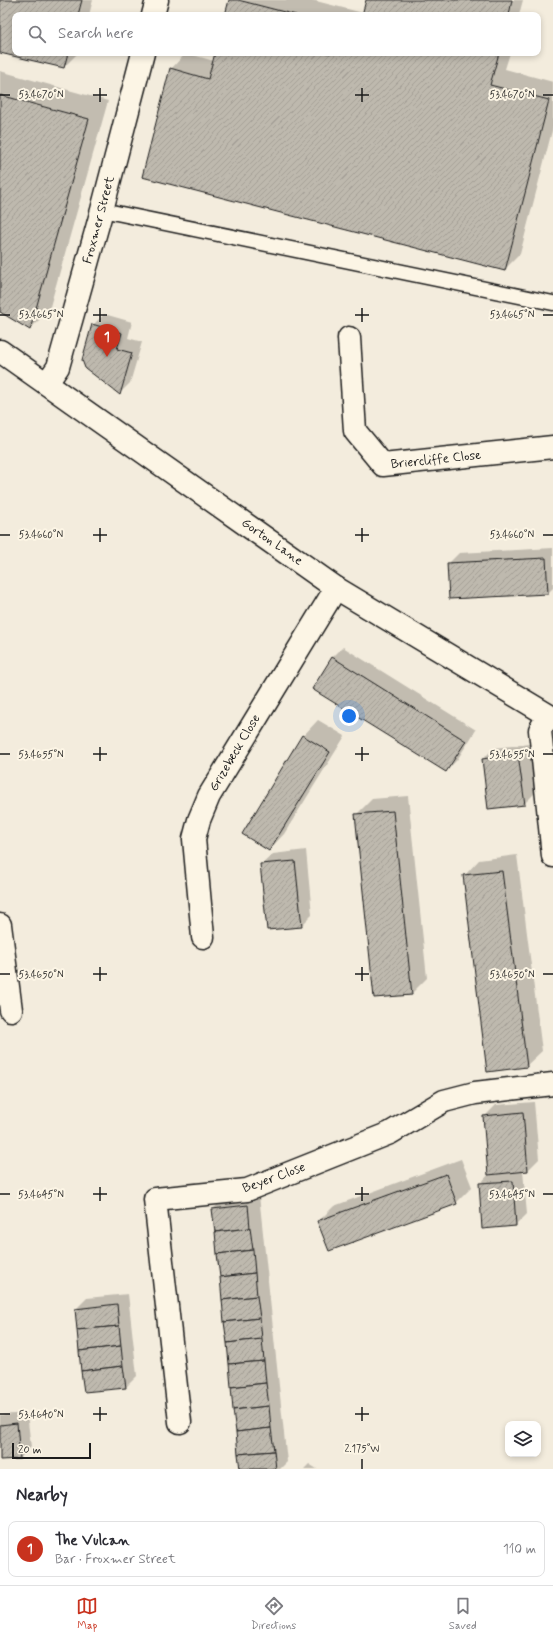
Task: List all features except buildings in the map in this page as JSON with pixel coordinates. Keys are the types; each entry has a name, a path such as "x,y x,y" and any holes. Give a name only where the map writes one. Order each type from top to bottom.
{"street":[{"path":"154,12 157,0"},
{"name":"Froxmer Street","path":"47,383 58,368 102,210 142,56"},
{"name":"Briercliffe Close","path":"349,338 355,431 383,465 553,447"},
{"name":"Gorton Lane","path":"0,351 336,588 550,717"},
{"name":"Grizebeck Close","path":"203,937 194,839 199,820 209,796 336,588"},
{"path":"550,717 540,730 553,856"},
{"path":"0,925 11,1010"},
{"name":"Beyer Close","path":"180,1422 155,1199 247,1190 390,1133 444,1100 475,1093 553,1084"}],"lane":[{"path":"102,210 553,303"}],"place":[{"name":"The Vulcan","path":"107,357"}]}
